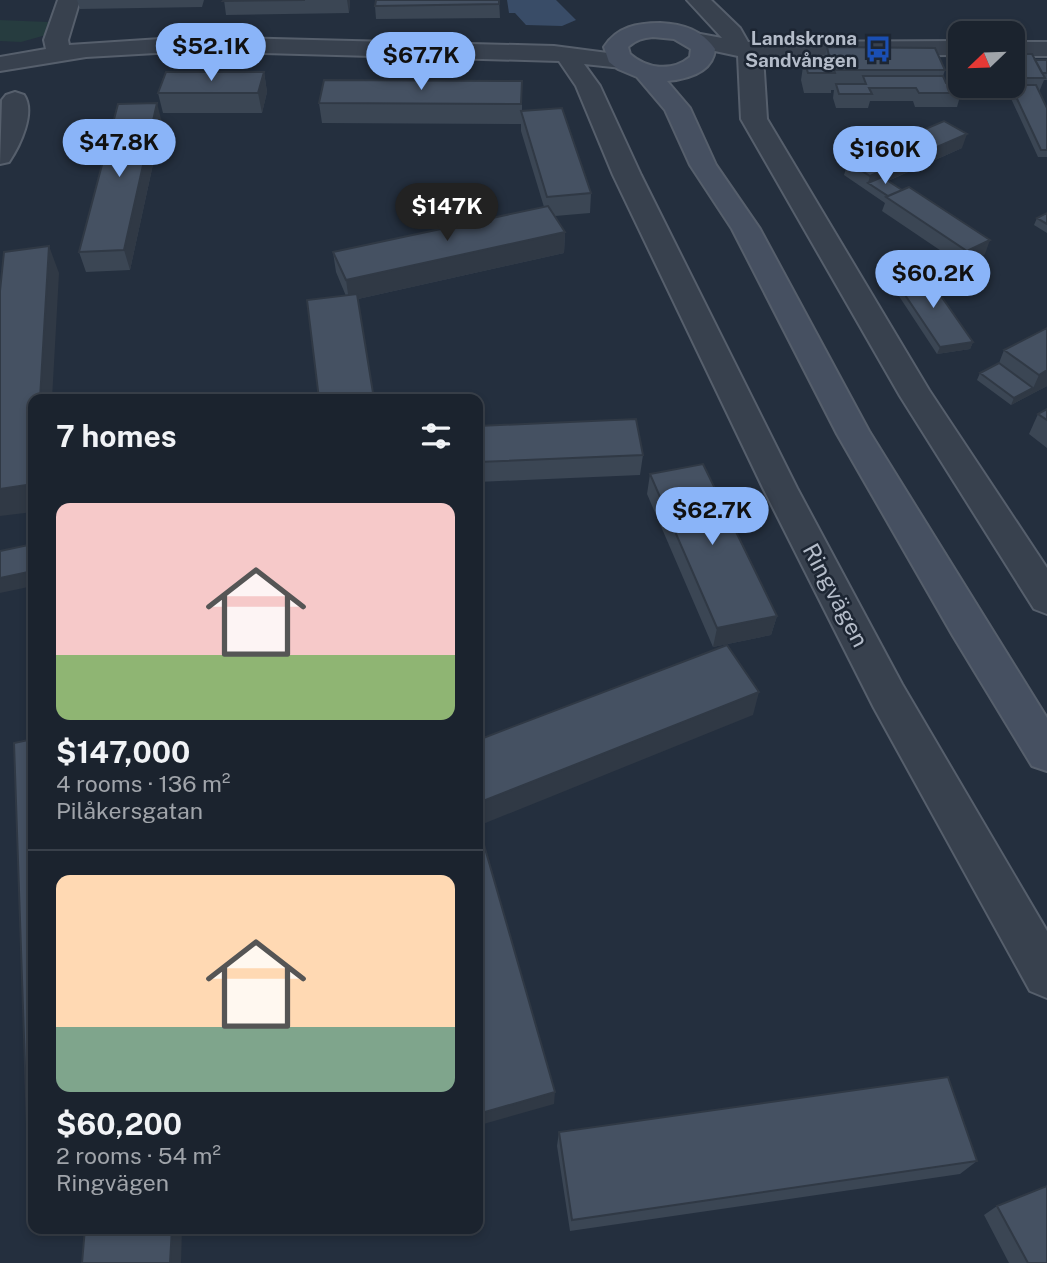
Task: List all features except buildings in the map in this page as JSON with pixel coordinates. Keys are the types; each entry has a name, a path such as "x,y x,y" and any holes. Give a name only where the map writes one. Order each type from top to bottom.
{"main road":[{"path":"630,52 638,24 634,7"},
{"path":"653,30 687,50 669,73 630,52 653,30"},
{"path":"630,52 677,108 703,165 746,229 848,423 967,625 1047,753"},
{"path":"719,140 729,163 746,229"}],"street":[{"path":"59,54 55,40 69,0"},
{"path":"698,0 732,33 744,49 754,119 916,396 1047,599"},
{"path":"0,64 59,54 191,44 570,54 630,52"},
{"path":"687,50 948,48"},
{"path":"1026,49 1047,49"},
{"name":"Ringvägen","path":"570,54 572,64 588,86 627,175 780,488 888,696 1047,975"},
{"path":"0,156 15,120 15,100"}],"green space":[{"path":"0,20 48,22 46,35 21,42 0,41"}],"water":[{"path":"507,0 556,0 576,20 562,26 526,25 515,13 509,13"}],"place":[{"name":"Landskrona Sandvången","path":"878,49"}]}
